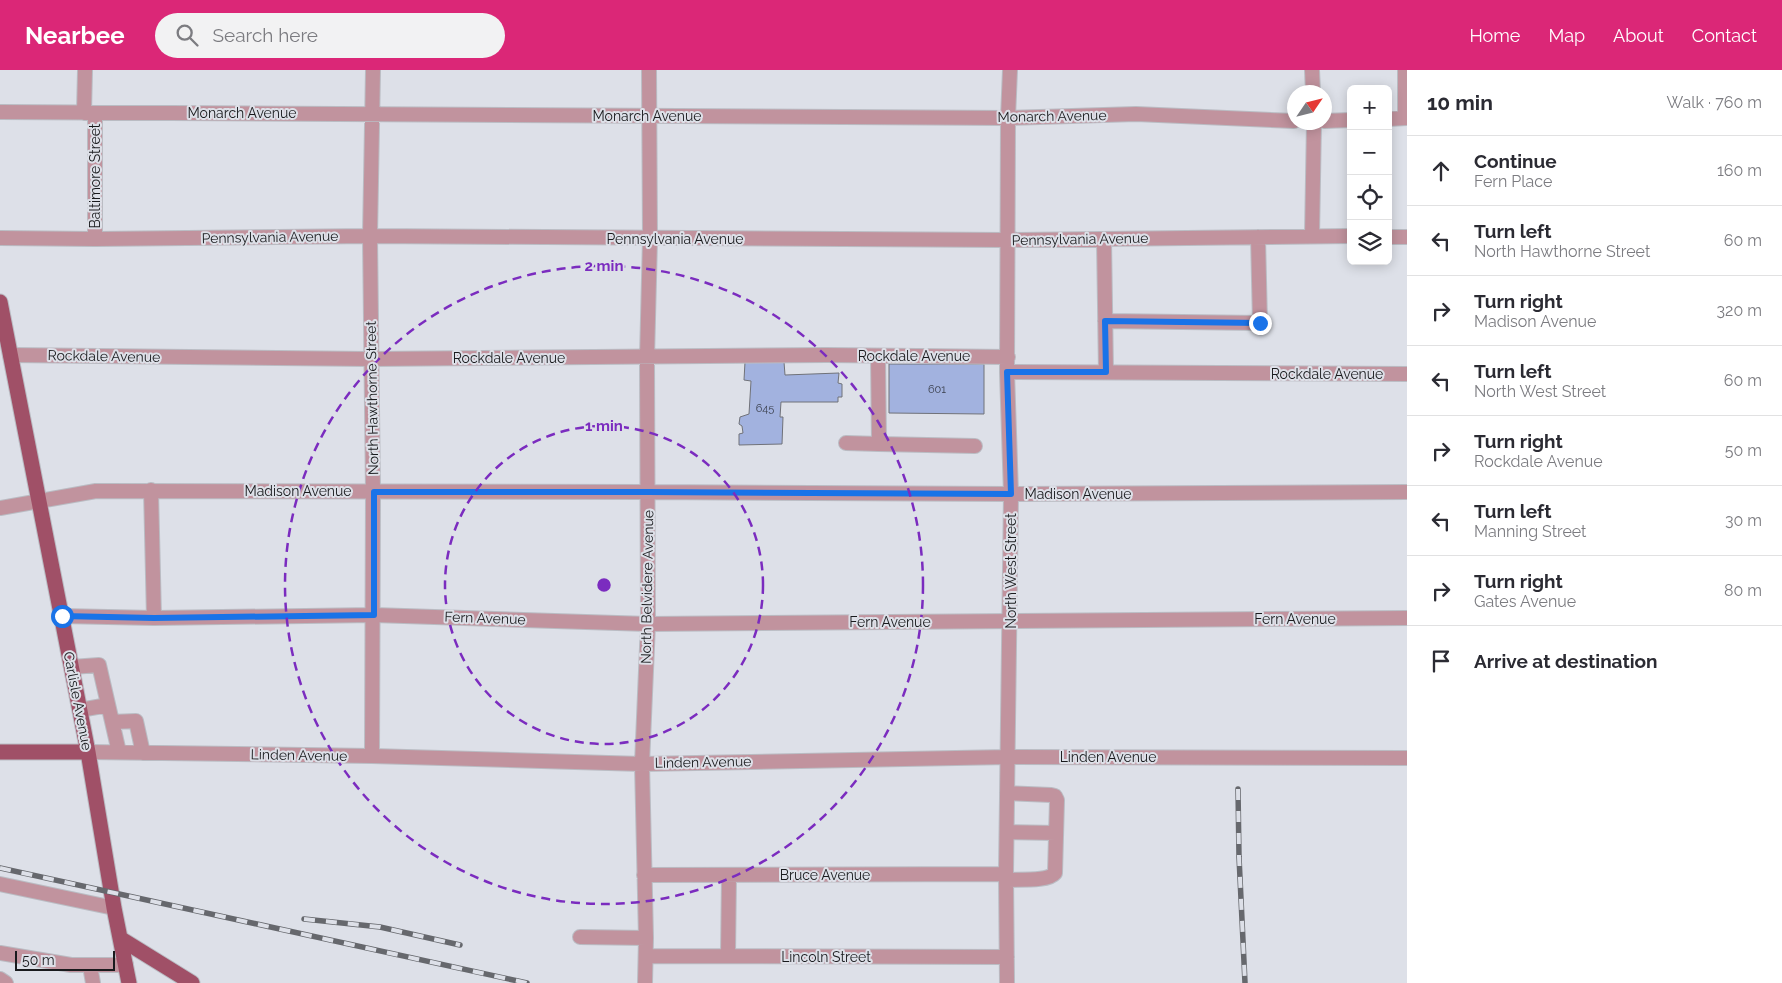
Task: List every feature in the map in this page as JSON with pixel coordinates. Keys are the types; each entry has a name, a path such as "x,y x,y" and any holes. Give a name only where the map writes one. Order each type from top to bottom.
{"main road":[{"name":"Carlisle Avenue","path":"0,302 88,752 114,908 129,983"},
{"name":"Linden Avenue","path":"0,752 88,752"},
{"path":"121,939 192,983"}],"street":[{"name":"Baltimore Street","path":"85,70 90,113 95,239"},
{"name":"North Hawthorne Street","path":"372,756 374,492 370,359 370,236 373,70"},
{"name":"North Belvidere Avenue","path":"645,983 646,938 642,764 648,624 649,70"},
{"name":"North West Street","path":"1007,983 1006,877 1011,494 1007,372 1007,240 1010,70"},
{"path":"1312,70 1313,85"},
{"path":"1392,119 1406,118 1404,70"},
{"name":"Monarch Avenue","path":"0,112 1008,118 1136,114 1287,121"},
{"path":"1332,121 1347,120"},
{"path":"1312,236 1314,130"},
{"name":"Pennsylvania Avenue","path":"0,238 95,239 370,236 1007,240 1347,236"},
{"path":"1105,321 1260,323 1258,237"},
{"path":"1392,237 1407,237"},
{"path":"1104,239 1106,372"},
{"name":"Rockdale Avenue","path":"10,355 370,359 1008,357"},
{"path":"878,356 879,444"},
{"name":"Rockdale Avenue","path":"1007,372 1407,374"},
{"path":"846,443 975,446"},
{"name":"Madison Avenue","path":"0,508 96,490 1011,494 1407,492"},
{"path":"151,490 154,618"},
{"name":"Fern Avenue","path":"62,616 154,618 374,615 648,624 1407,618"},
{"path":"72,668 99,664 119,752"},
{"path":"80,710 108,705"},
{"path":"112,722 136,721 143,753"},
{"name":"Linden Avenue","path":"88,752 372,756 642,764 1008,757 1407,758"},
{"path":"1007,794 1055,796 1057,800 1056,833 1007,832"},
{"name":"Bruce Avenue","path":"644,875 1046,878 1053,876 1055,873 1056,833"},
{"path":"728,956 729,875"},
{"path":"0,884 114,908"},
{"path":"580,937 646,938"},
{"path":"0,952 71,966 126,965"},
{"name":"Lincoln Street","path":"646,956 1007,957"},
{"path":"90,966 93,983"}],"building":[{"path":"745,362 784,362 785,375 839,373 838,383 842,384 842,397 838,397 838,402 781,402 780,417 783,417 782,444 739,445 739,434 743,433 742,426 739,424 740,417 749,414 751,381 744,380"},
{"path":"889,364 984,364 984,414 889,413"}],"railway":[{"path":"1238,789 1245,983"},
{"path":"0,868 527,983"},
{"path":"304,919 380,927 460,945"}],"route":[{"path":"62,616 154,618 374,615 374,492 1011,494 1007,372 1106,372 1105,321 1260,323"}]}
